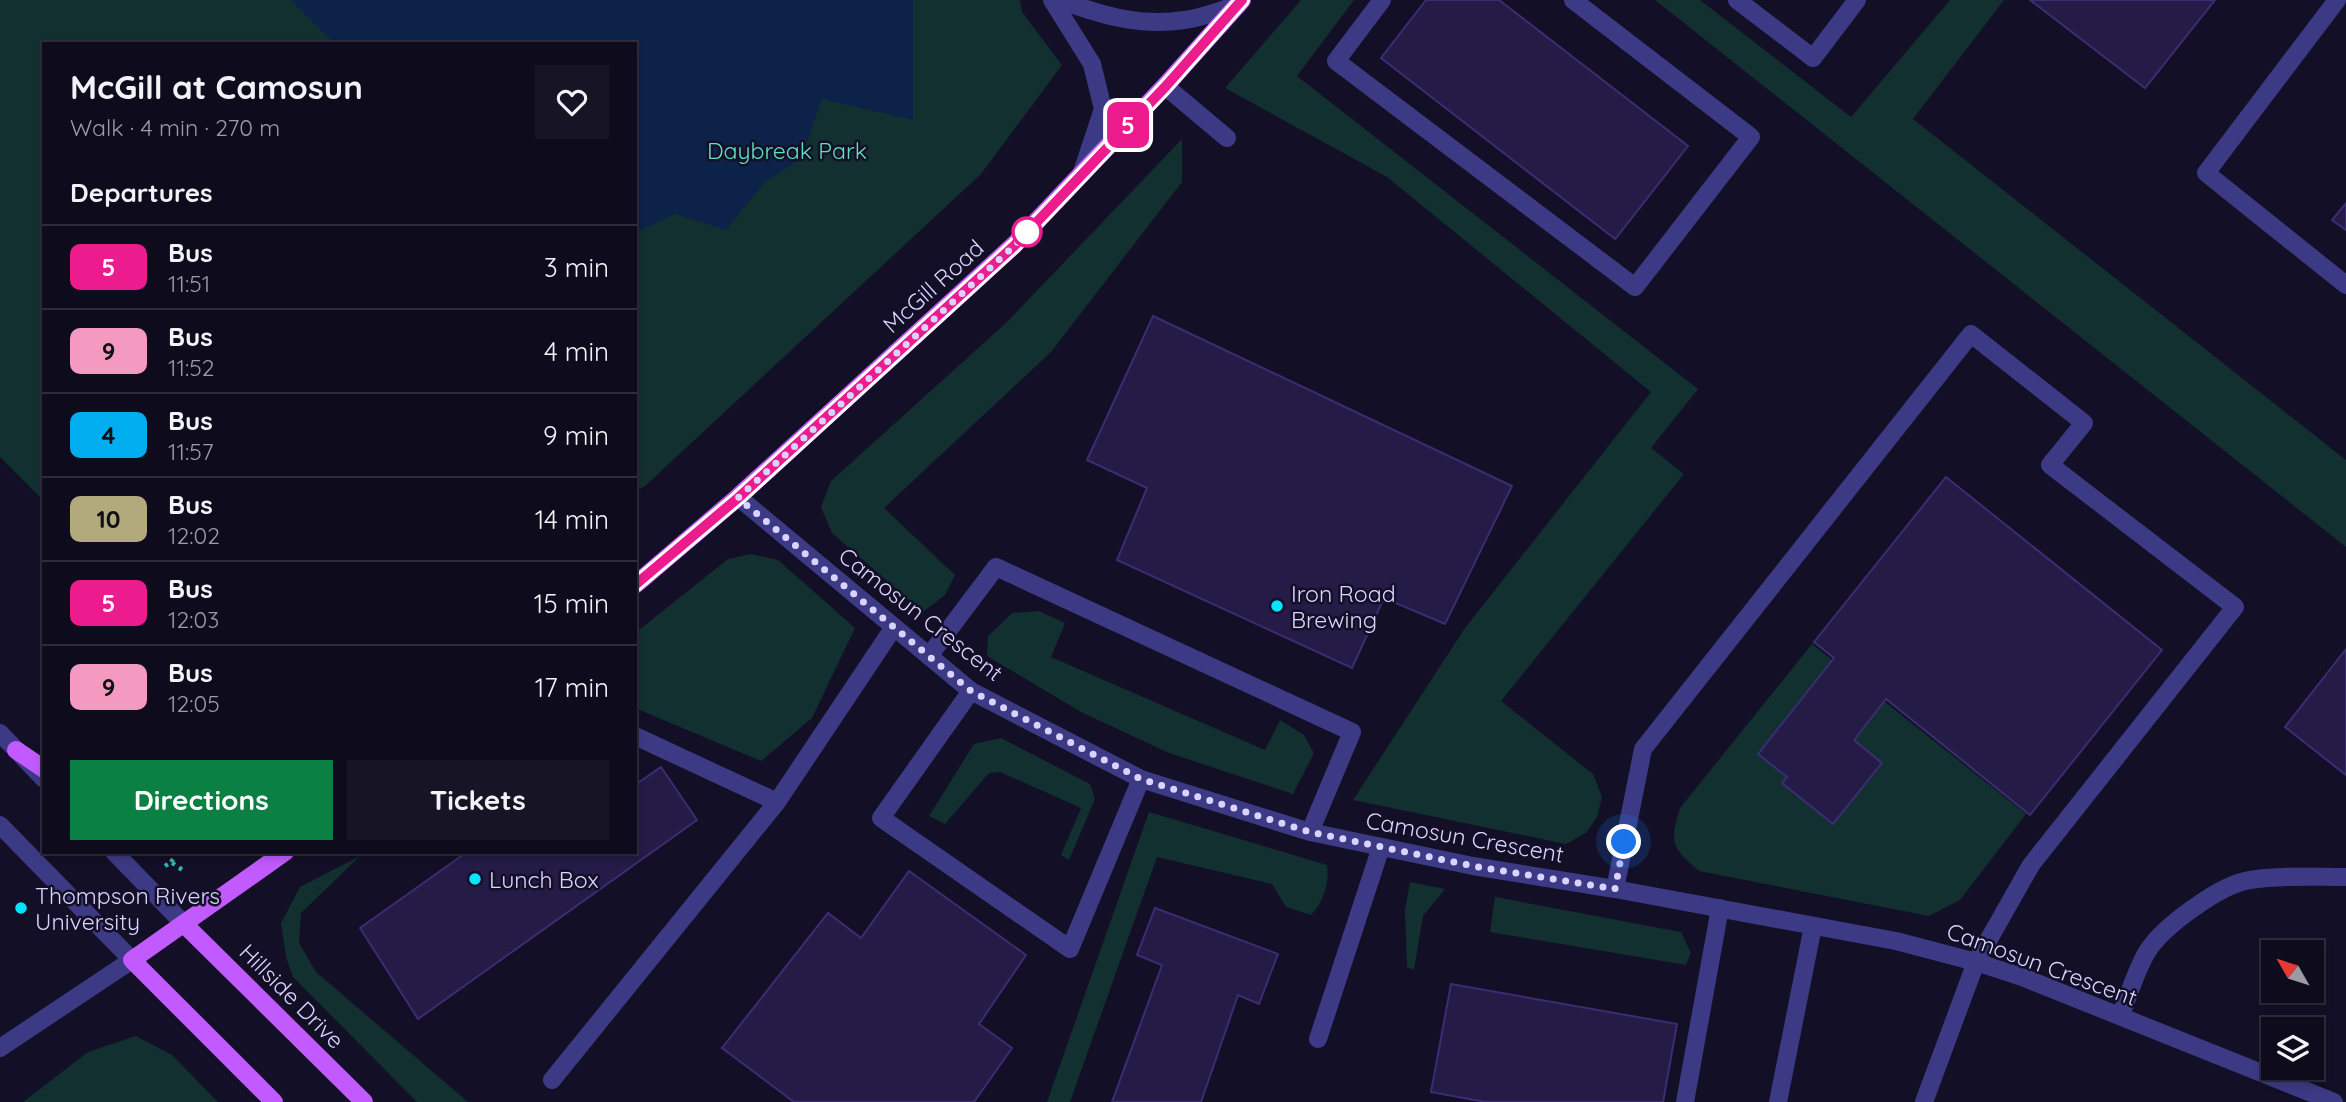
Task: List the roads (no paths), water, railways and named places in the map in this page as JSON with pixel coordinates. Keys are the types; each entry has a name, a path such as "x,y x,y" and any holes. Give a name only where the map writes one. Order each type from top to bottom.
{"main road":[{"name":"McGill Road","path":"637,582 738,498 1014,246 1166,86 1240,3"},
{"path":"16,750 42,768"},
{"path":"274,1102 132,960 282,854"},
{"name":"Hillside Drive","path":"185,925 364,1102"}],"street":[{"path":"1052,0 1092,64 1103,109 1081,174"},
{"path":"1060,0 1103,16 1146,23 1185,20 1240,3"},
{"path":"1382,0 1336,61 1636,287 1751,137 1573,0"},
{"path":"1737,0 1813,58 1857,0"},
{"path":"2337,0 2206,173 2346,285"},
{"path":"1166,86 1227,138"},
{"path":"1615,889 1643,749 1971,334 2084,423 2050,465 2235,607 2031,864 1976,962 1924,1102"},
{"name":"Camosun Crescent","path":"738,498 971,691 1141,779 1310,832 1473,866 1615,889 1896,941 1976,962 2120,1016 2334,1102"},
{"path":"929,656 996,566 1352,732 1310,832"},
{"path":"552,1080 777,802 894,627"},
{"path":"971,691 881,818 1070,949 1141,779"},
{"path":"0,733 42,777"},
{"path":"637,737 777,802"},
{"path":"0,825 132,960 0,1048"},
{"path":"1318,1039 1381,847"},
{"path":"116,854 185,925"},
{"path":"2120,1016 2147,951 2172,923 2204,901 2246,880 2290,876 2346,877"},
{"path":"1685,1102 1720,908"},
{"path":"1778,1102 1813,926"}],"water":[{"path":"291,0 913,0 913,120 822,99 802,157 764,183 726,230 675,214 637,232 637,42 333,42"}],"place":[{"name":"Iron Road Brewing","path":"1277,606"},
{"name":"Lunch Box","path":"475,879"},
{"name":"Thompson Rivers University","path":"21,908"}],"park label":[{"name":"Daybreak Park","path":"787,150"}]}
